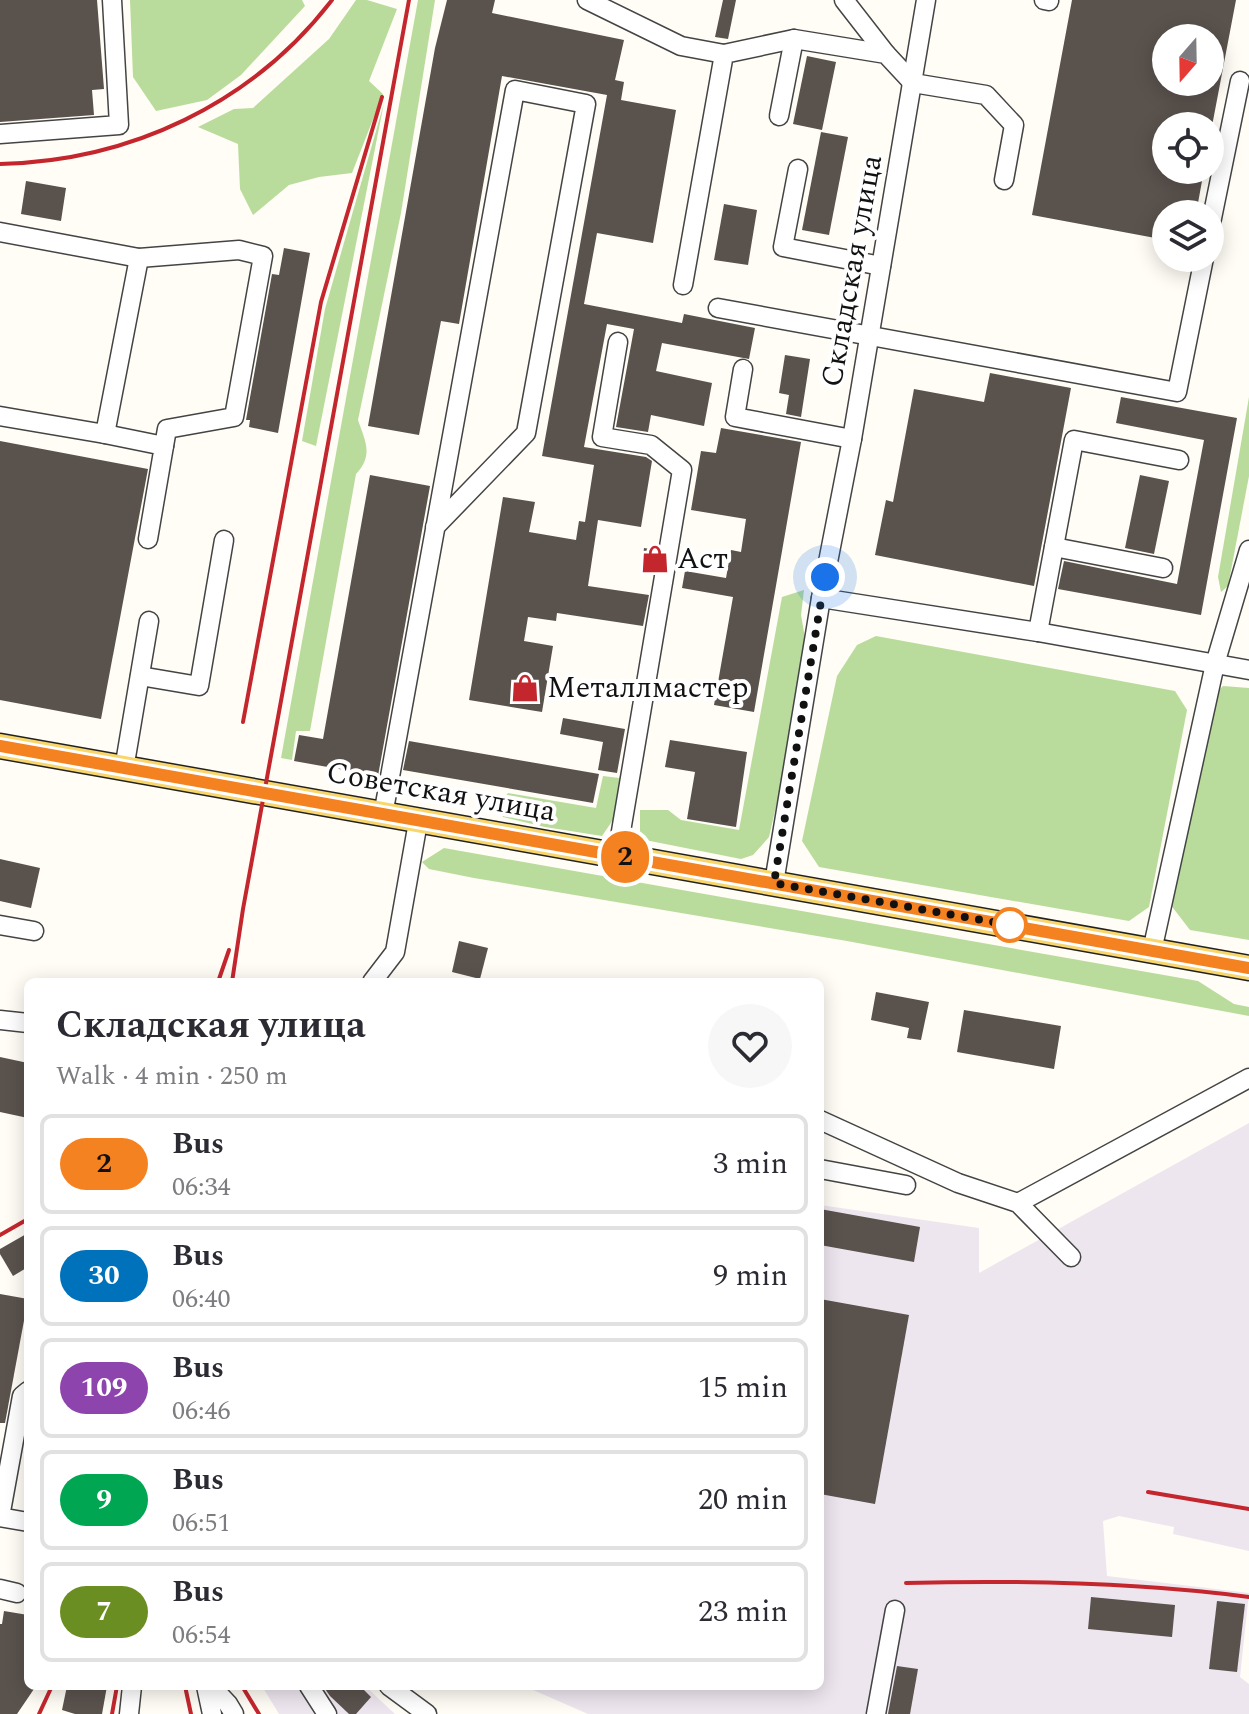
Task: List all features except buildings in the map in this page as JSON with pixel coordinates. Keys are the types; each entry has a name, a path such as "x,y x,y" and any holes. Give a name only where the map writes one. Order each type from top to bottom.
{"main road":[{"name":"Советская улица","path":"0,746 1249,968"}],"street":[{"path":"0,134 119,125 112,0"},
{"path":"587,0 681,46 724,54 794,39 886,54"},
{"path":"844,0 913,83 986,95 1014,125 1004,180"},
{"name":"Складская улица","path":"774,883 926,0"},
{"path":"779,116 794,39"},
{"path":"683,285 724,54"},
{"path":"1216,200 1240,81"},
{"path":"383,815 435,527 515,90 586,104 526,433 435,527"},
{"path":"798,169 783,247 881,266"},
{"path":"0,232 139,258 239,250 263,256 234,417 167,429 148,539"},
{"path":"105,434 139,258"},
{"path":"718,308 1177,392 1201,272"},
{"path":"617,855 682,470 651,445 602,437 618,342"},
{"path":"743,369 735,417 852,439"},
{"path":"0,416 164,446"},
{"path":"1038,632 1074,440 1179,460"},
{"path":"140,676 199,686 224,540"},
{"path":"1054,547 1163,568"},
{"path":"1152,951 1215,664 1249,550"},
{"path":"821,598 1038,632 1249,670"},
{"path":"124,769 149,621"},
{"path":"391,978 418,822"},
{"path":"0,925 34,931"},
{"path":"375,978 395,952"},
{"path":"0,1020 24,1023"},
{"path":"1018,1203 1249,1078"},
{"path":"824,1122 958,1183 1018,1203 1071,1257"},
{"path":"824,1170 906,1185"},
{"path":"24,1394 0,1517 24,1521"},
{"path":"876,1714 895,1610"},
{"path":"129,1714 132,1690"},
{"path":"209,1690 212,1714"},
{"path":"212,1690 234,1714"},
{"path":"312,1690 327,1714"},
{"path":"394,1690 427,1714"}],"shaded area":[{"path":"1249,1123 1249,1551 1173,1534 1174,1527 1119,1516 1103,1521 1107,1576 1249,1593 1240,1677 1249,1684 1249,1714 588,1714 533,1690 824,1690 824,1206 979,1228 979,1273"},
{"path":"264,1690 369,1690 395,1714 279,1714"}],"green space":[{"path":"130,0 302,0 305,6 241,75 207,100 156,111 133,77"},
{"path":"356,0 397,9 369,81 383,94 352,173 289,185 253,215 240,189 238,144 198,127 234,109 253,108 329,39"},
{"path":"418,0 435,0 401,213 358,420 366,454 356,474 310,731 296,731 292,760 281,758"},
{"path":"384,103 316,446 302,441 325,309"},
{"path":"1249,397 1249,476 1228,586 1221,592 1218,577"},
{"path":"804,590 801,615 805,638 789,750 769,837 753,855 741,859 640,839 640,810 668,810 681,820 739,830 782,597"},
{"path":"876,636 1175,691 1187,710 1149,907 1129,921 819,867 802,841 837,676 857,645"},
{"path":"1223,686 1249,688 1249,940 1190,930 1170,904 1214,695"},
{"path":"623,769 619,811 602,836 503,817 501,803 508,793 596,808 603,776 619,778"},
{"path":"444,848 1198,981 1234,1004 1249,1007 1249,1016 847,941 474,878 429,869 422,862"}],"railway":[{"path":"0,164 95,152 185,120 226,97 265,69 300,37 332,0"},
{"path":"233,978 409,0"},
{"path":"243,722 321,302 382,97"},
{"path":"219,978 229,950"},
{"path":"0,1235 24,1221"},
{"path":"1148,1492 1249,1509"},
{"path":"906,1583 1078,1583 1249,1597"},
{"path":"39,1714 50,1690"},
{"path":"112,1714 116,1690"},
{"path":"186,1690 191,1714"},
{"path":"244,1690 259,1714"}],"bus line":[{"name":"2","path":"0,746 1249,968"}],"place":[{"name":"Аст","path":"655,559"},
{"name":"Металлмастер","path":"525,688"}],"route":[{"path":"825,577 774,883 1010,925"}]}
